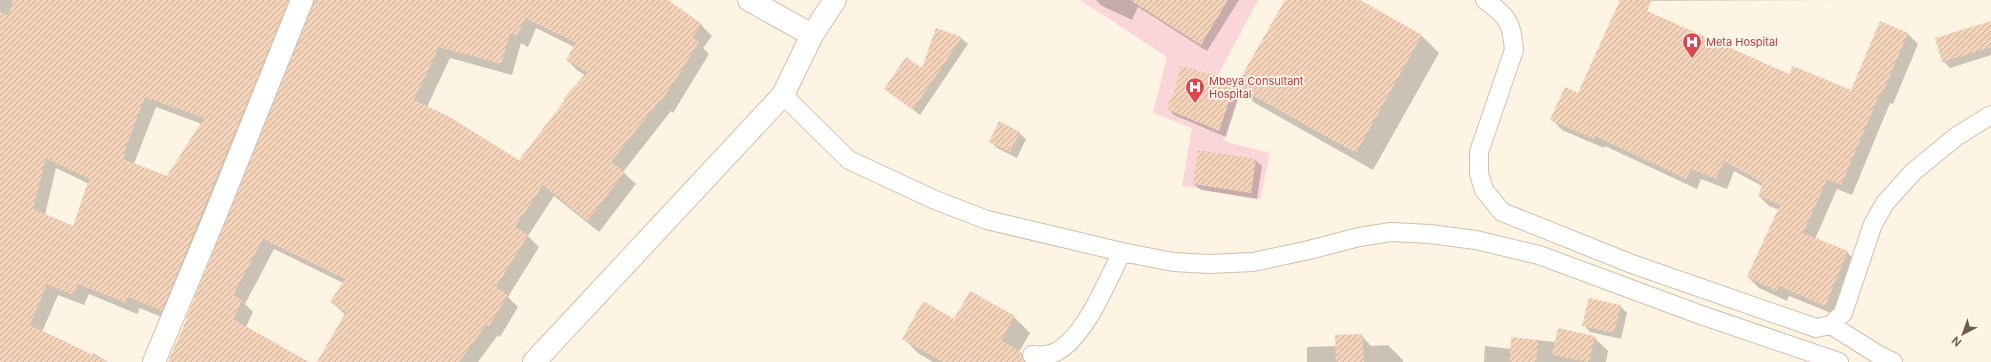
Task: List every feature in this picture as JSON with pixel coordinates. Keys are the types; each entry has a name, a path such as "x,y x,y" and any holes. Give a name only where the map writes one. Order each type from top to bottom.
{"main road":[{"path":"154,362 215,216 302,0"},
{"path":"749,0 812,35"},
{"path":"534,362 783,95 812,35 835,0"}],"lane":[{"path":"1486,0 1504,14 1513,33 1514,50 1480,152 1479,174 1484,190 1502,212 1632,264 1816,328 1831,325 1843,313 1873,224 1885,203 1896,189 1957,136 1991,115"},
{"path":"783,95 849,160 935,200 987,220 1122,252 1173,262 1209,264 1253,262 1359,237 1391,232 1430,234 1476,240 1539,255 1701,315 1839,362"},
{"path":"1032,355 1046,356 1057,352 1070,342 1086,320 1122,252"},
{"path":"1831,325 1877,354 1893,362"}],"shaded area":[{"name":"Mbeya Consultant Hospital","path":"1080,0 1258,0 1212,86 1238,96 1223,141 1270,153 1260,199 1182,186 1192,128 1153,113 1167,57"}],"building":[{"path":"13,0 289,0 162,311 128,297 126,303 78,284 73,295 47,284 30,325 108,362 0,362 0,12 8,15","holes":["145,97 204,118 167,176 123,159 125,154 123,154","46,158 89,179 73,226 33,209"]},
{"path":"314,0 668,0 702,24 692,37 699,42 661,102 659,101 611,162 625,172 587,221 543,185 515,227 528,235 496,287 508,295 489,326 486,325 459,362 317,362 346,312 330,302 345,279 263,239 233,295 242,300 233,319 309,362 168,362","holes":["525,18 576,43 566,60 587,72 563,99 565,100 519,160 448,116 414,100 439,47 501,64 510,33 517,36"]},
{"path":"1130,0 1228,0 1201,45"},
{"path":"1285,0 1360,0 1422,35 1356,153 1236,86"},
{"path":"1620,0 1652,0 1647,11 1789,74 1793,66 1851,90 1880,21 1908,33 1882,94 1880,93 1841,185 1827,179 1803,233 1848,251 1825,306 1779,286 1777,291 1747,277 1780,205 1758,196 1763,183 1724,161 1716,179 1691,169 1686,179 1595,136 1594,139 1550,120 1565,87 1578,93"},
{"path":"1991,21 1991,47 1942,62 1935,38"},
{"path":"936,28 962,37 913,110 884,89 906,57 922,68"},
{"path":"1181,66 1236,81 1219,131 1166,109 1174,92"},
{"path":"999,121 1020,132 1010,152 989,142"},
{"path":"1198,150 1256,159 1251,193 1193,184"},
{"path":"970,291 1015,316 1001,340 1022,353 1025,362 943,362 902,339 923,301 954,319"},
{"path":"1589,298 1621,305 1614,333 1582,326"},
{"path":"1558,328 1595,336 1589,362 1552,355"},
{"path":"1362,334 1364,362 1336,362 1335,335"},
{"path":"1511,337 1538,340 1536,362 1510,362"}],"place":[{"name":"Meta Hospital","path":"1692,59"},
{"name":"Mbeya Consultant Hospital","path":"1195,104"}]}
